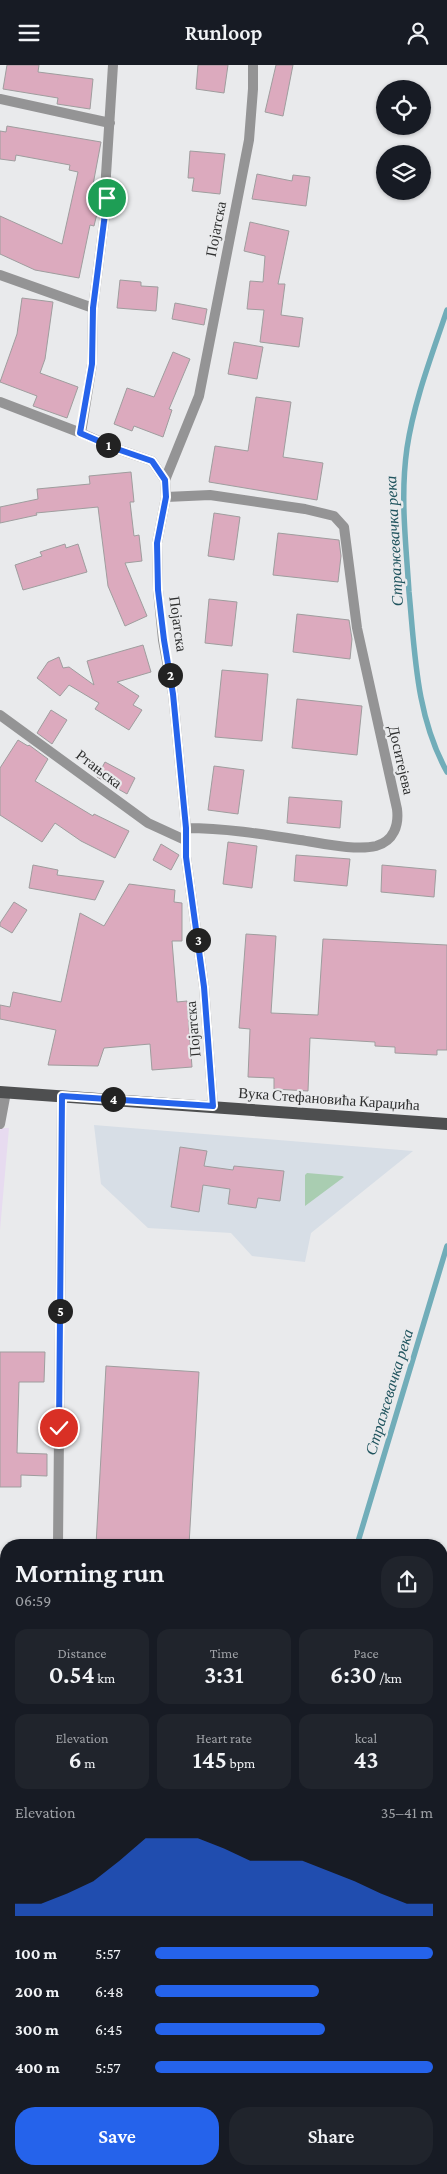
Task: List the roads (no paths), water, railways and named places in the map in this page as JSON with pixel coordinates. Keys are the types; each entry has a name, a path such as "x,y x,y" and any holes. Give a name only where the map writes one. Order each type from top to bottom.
{"main road":[{"name":"Вука Стефановића Караџића","path":"3,1092 447,1124"}],"street":[{"path":"80,433 92,364 93,308 107,198 106,175 113,65"},
{"name":"Појатска","path":"213,1106 204,987 185,840 186,828 173,694 158,590 157,543 166,497 165,480 199,396 249,140 253,65"},
{"path":"0,99 110,123"},
{"path":"0,275 93,308"},
{"path":"0,402 152,461 165,480"},
{"name":"Доситејева","path":"166,497 210,495 305,509 334,517 344,527 357,628 397,809 398,821 396,829 386,841 364,847 205,828 186,828"},
{"name":"Ртањска","path":"0,715 148,823 185,840"},
{"path":"0,1124 3,1092"},
{"path":"58,1539 62,1096"}],"waterway":[{"name":"Стражевачка река","path":"447,310 414,413 407,448 404,484 405,538 415,661 429,729 447,772"},
{"name":"Стражевачка река","path":"359,1539 447,1246"}]}
